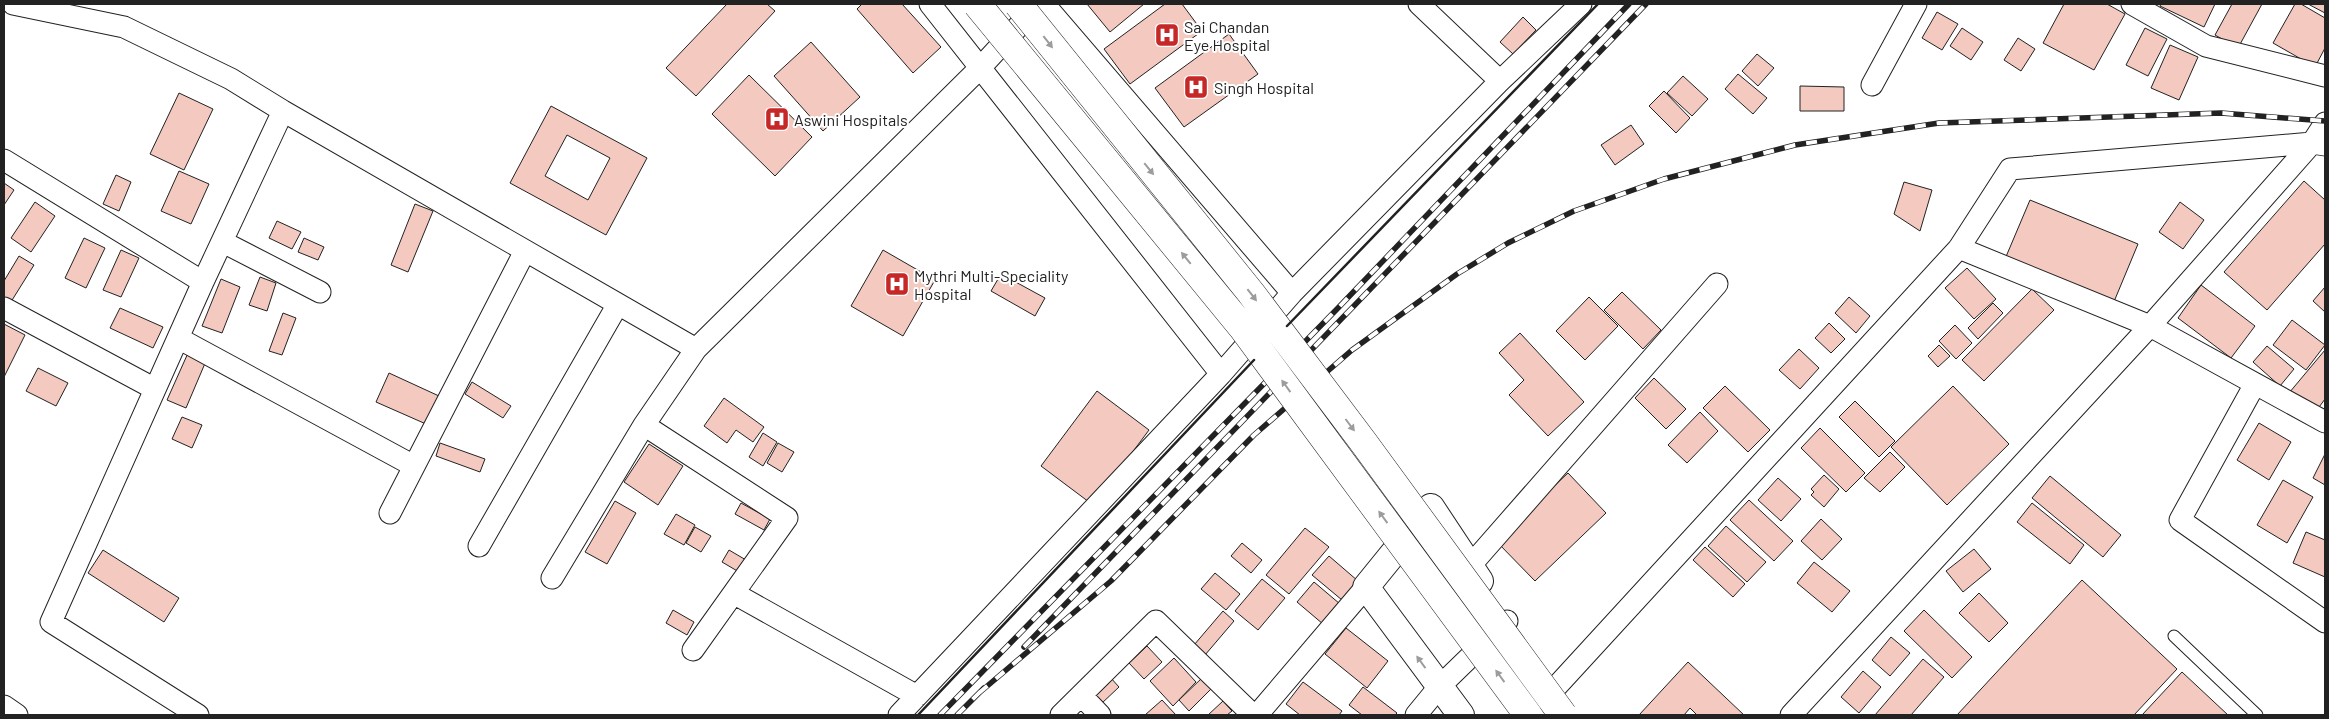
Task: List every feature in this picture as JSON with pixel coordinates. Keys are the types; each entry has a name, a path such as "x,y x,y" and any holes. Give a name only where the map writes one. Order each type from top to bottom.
{"main road":[{"path":"977,4 1242,326 1528,715"},
{"path":"1018,4 1257,301 1364,443 1563,715"}],"street":[{"path":"13,4 124,27 231,79 283,111 696,349"},
{"path":"930,4 1221,374"},
{"path":"552,578 644,425 696,349 980,68 1039,4"},
{"path":"1044,4 1292,293"},
{"path":"1419,4 1500,81"},
{"path":"899,715 1221,374 1292,293 1500,81 1581,4"},
{"path":"1872,85 1916,4"},
{"path":"2137,5 2206,46 2325,76"},
{"path":"198,715 51,622 203,282 283,111"},
{"path":"1790,715 2318,144 2325,123"},
{"path":"1556,687 1960,248 2010,168 2318,144"},
{"path":"4,160 203,282"},
{"path":"223,242 320,292"},
{"path":"1960,248 2150,326 2325,422"},
{"path":"390,513 525,251"},
{"path":"1470,566 1717,284"},
{"path":"479,546 618,304"},
{"path":"4,308 155,389"},
{"path":"178,338 414,466"},
{"path":"2255,384 2180,520 2325,622"},
{"path":"644,425 787,518 735,594 693,650"},
{"path":"1257,715 1431,507 1507,621 1577,715"},
{"path":"1366,587 1461,715"},
{"path":"735,594 918,696"},
{"path":"1062,715 1156,621 1253,715"},
{"path":"1416,715 1439,687 1507,621"},
{"path":"1081,695 1100,715"}],"lane":[{"path":"2174,636 2257,715"}],"building":[{"path":"727,4 767,4 775,11 696,96 666,68"},
{"path":"862,4 902,4 941,47 913,73 857,9"},
{"path":"1087,4 1144,4 1110,32"},
{"path":"1165,4 1182,4 1202,31 1130,84 1104,49"},
{"path":"2064,4 2107,4 2125,14 2094,70 2043,43"},
{"path":"2161,4 2215,4 2204,27 2160,6"},
{"path":"2232,4 2262,4 2238,48 2215,35"},
{"path":"2295,4 2301,4 2325,18 2325,48 2315,67 2273,43"},
{"path":"2308,4 2325,4 2325,13"},
{"path":"1937,12 1958,24 1942,50 1922,38"},
{"path":"1523,17 1536,30 1513,54 1500,42"},
{"path":"1962,28 1983,42 1971,60 1950,46"},
{"path":"2145,28 2167,39 2148,76 2126,65"},
{"path":"1229,34 1258,74 1184,127 1155,88"},
{"path":"2018,38 2035,49 2021,71 2004,60"},
{"path":"811,42 860,97 823,131 774,76"},
{"path":"2170,45 2198,57 2179,100 2151,88"},
{"path":"1757,54 1774,68 1758,86 1742,71"},
{"path":"1738,74 1767,98 1753,114 1725,89"},
{"path":"749,75 812,137 775,176 712,114"},
{"path":"1683,76 1708,99 1692,116 1667,93"},
{"path":"1800,86 1844,87 1844,111 1800,111"},
{"path":"1664,91 1690,118 1676,133 1649,106"},
{"path":"179,93 213,109 184,170 150,154"},
{"path":"551,106 647,158 606,235 510,183","holes":["567,135 610,158 588,200 545,176"]},
{"path":"1631,125 1644,144 1615,165 1601,145"},
{"path":"179,171 209,184 191,224 161,211"},
{"path":"116,175 131,182 119,211 103,204"},
{"path":"2304,181 2325,200 2325,244 2267,310 2224,272"},
{"path":"1904,182 1932,190 1920,231 1894,214"},
{"path":"4,183 14,190 4,205"},
{"path":"2030,200 2138,244 2113,304 2005,259"},
{"path":"35,202 55,216 31,252 11,238"},
{"path":"2180,202 2204,220 2183,249 2159,232"},
{"path":"415,204 433,211 408,272 391,265"},
{"path":"277,221 301,232 292,249 269,238"},
{"path":"84,238 105,248 86,288 65,278"},
{"path":"304,238 324,247 318,260 298,252"},
{"path":"121,250 139,258 121,297 103,290"},
{"path":"883,250 935,280 903,336 851,306"},
{"path":"19,256 34,265 9,305 4,301 4,281"},
{"path":"1967,268 1996,299 1974,319 1945,288"},
{"path":"1001,274 1045,298 1035,316 991,291"},
{"path":"260,277 276,283 267,311 249,305"},
{"path":"221,279 240,287 222,333 202,326"},
{"path":"2201,285 2255,326 2231,358 2178,318"},
{"path":"2325,287 2325,312 2313,301"},
{"path":"2032,289 2054,310 1984,381 1962,360"},
{"path":"1622,292 1661,330 1643,349 1604,310"},
{"path":"1589,297 1618,326 1585,360 1556,331"},
{"path":"1849,297 1870,316 1856,333 1835,313"},
{"path":"1993,303 2003,313 1978,339 1968,328"},
{"path":"120,308 163,327 153,348 110,328"},
{"path":"283,313 296,318 282,355 269,351"},
{"path":"2292,320 2325,345 2306,370 2273,345"},
{"path":"1829,323 1845,339 1831,353 1815,338"},
{"path":"4,324 25,335 4,377"},
{"path":"1955,325 1972,343 1956,359 1939,341"},
{"path":"1520,333 1584,402 1548,436 1509,395 1524,380 1499,353"},
{"path":"1939,345 1950,356 1938,367 1928,356"},
{"path":"2267,346 2294,369 2280,386 2253,362"},
{"path":"1799,349 1819,368 1800,389 1779,370"},
{"path":"2325,350 2325,399 2314,414 2289,393"},
{"path":"188,353 206,361 186,408 167,400"},
{"path":"38,368 68,383 56,406 26,391"},
{"path":"389,373 439,396 426,424 376,402"},
{"path":"1654,378 1686,409 1666,429 1635,398"},
{"path":"472,382 511,406 503,418 465,394"},
{"path":"1725,386 1770,430 1748,452 1703,408"},
{"path":"1953,386 2009,444 1947,505 1891,447"},
{"path":"1097,391 1149,430 1093,505 1041,466"},
{"path":"724,398 764,427 753,442 736,430 727,443 704,426"},
{"path":"1855,401 1895,441 1879,457 1839,417"},
{"path":"1700,412 1718,431 1687,463 1668,445"},
{"path":"182,417 202,425 192,448 172,439"},
{"path":"2259,423 2291,442 2269,480 2237,460"},
{"path":"1820,428 1865,473 1846,492 1801,448"},
{"path":"763,433 777,442 763,466 749,457"},
{"path":"440,443 485,459 480,472 436,456"},
{"path":"778,443 794,452 782,472 767,463"},
{"path":"649,444 683,466 658,505 624,482"},
{"path":"1890,452 1905,467 1880,492 1864,478"},
{"path":"2325,454 2325,485 2313,478"},
{"path":"1568,473 1606,513 1535,581 1496,541"},
{"path":"1824,475 1839,489 1824,507 1811,495 1814,492 1811,489"},
{"path":"2050,476 2121,535 2103,557 2032,498"},
{"path":"1778,478 1801,499 1781,521 1758,500"},
{"path":"2283,480 2313,497 2287,543 2257,525"},
{"path":"1749,500 1793,541 1774,561 1730,520"},
{"path":"615,501 636,513 607,564 585,552"},
{"path":"741,503 770,519 764,530 735,514"},
{"path":"2032,503 2084,545 2070,564 2017,522"},
{"path":"676,514 695,525 684,545 664,534"},
{"path":"1821,519 1842,539 1822,560 1801,541"},
{"path":"1726,526 1766,562 1747,582 1708,546"},
{"path":"695,527 711,536 701,552 686,543"},
{"path":"1305,528 1329,547 1289,594 1266,575"},
{"path":"2306,532 2325,540 2325,577 2293,563"},
{"path":"1242,543 1262,560 1251,573 1231,556"},
{"path":"1705,547 1745,584 1733,597 1693,560"},
{"path":"1974,549 1991,569 1963,592 1946,571"},
{"path":"103,550 179,598 164,622 88,573"},
{"path":"729,550 746,560 739,572 722,562"},
{"path":"1329,556 1358,581 1342,600 1312,575"},
{"path":"1814,562 1850,591 1832,612 1797,583"},
{"path":"1215,573 1240,594 1226,610 1201,589"},
{"path":"1262,579 1285,598 1258,630 1235,611"},
{"path":"2082,580 2177,669 2134,715 1957,715"},
{"path":"1314,582 1340,604 1323,624 1297,602"},
{"path":"1979,593 2008,623 1989,642 1959,613"},
{"path":"673,610 694,622 687,635 666,623"},
{"path":"1924,610 1972,657 1952,678 1904,631"},
{"path":"1223,611 1234,621 1205,655 1194,645"},
{"path":"1346,628 1388,661 1367,688 1325,654"},
{"path":"1891,637 1910,653 1890,676 1872,660"},
{"path":"1147,646 1162,662 1144,679 1129,663"},
{"path":"1174,658 1196,682 1173,706 1150,681"},
{"path":"1923,659 1944,677 1911,715 1875,715"},
{"path":"1688,662 1744,715 1697,715 1690,708 1684,715 1639,715"},
{"path":"1863,671 1881,687 1859,713 1841,697"},
{"path":"2182,672 2228,715 2142,715"},
{"path":"1110,677 1119,687 1101,704 1091,694"},
{"path":"1202,678 1212,688 1189,711 1179,700"},
{"path":"1303,682 1342,711 1339,715 1300,715 1286,704"},
{"path":"1363,687 1397,713 1395,715 1362,715 1349,705"},
{"path":"1162,700 1176,715 1145,715"},
{"path":"1223,701 1232,711 1227,715 1208,715"}],"railway":[{"path":"940,715 1338,308 1629,4"},
{"path":"1024,647 1646,4"},
{"path":"979,693 1111,581 1254,435 1352,350 1457,274 1508,243 1574,211 1664,179 1795,145 1939,123 2221,113 2325,121"},
{"path":"957,715 984,688"}],"wall":[{"path":"1287,326 1598,4"},
{"path":"918,715 1254,360"}],"place":[{"name":"Sai Chandan Eye Hospital","path":"1167,35"},
{"name":"Singh Hospital","path":"1196,87"},
{"name":"Aswini Hospitals","path":"777,119"},
{"name":"Mythri Multi-Speciality Hospital","path":"897,284"}]}
